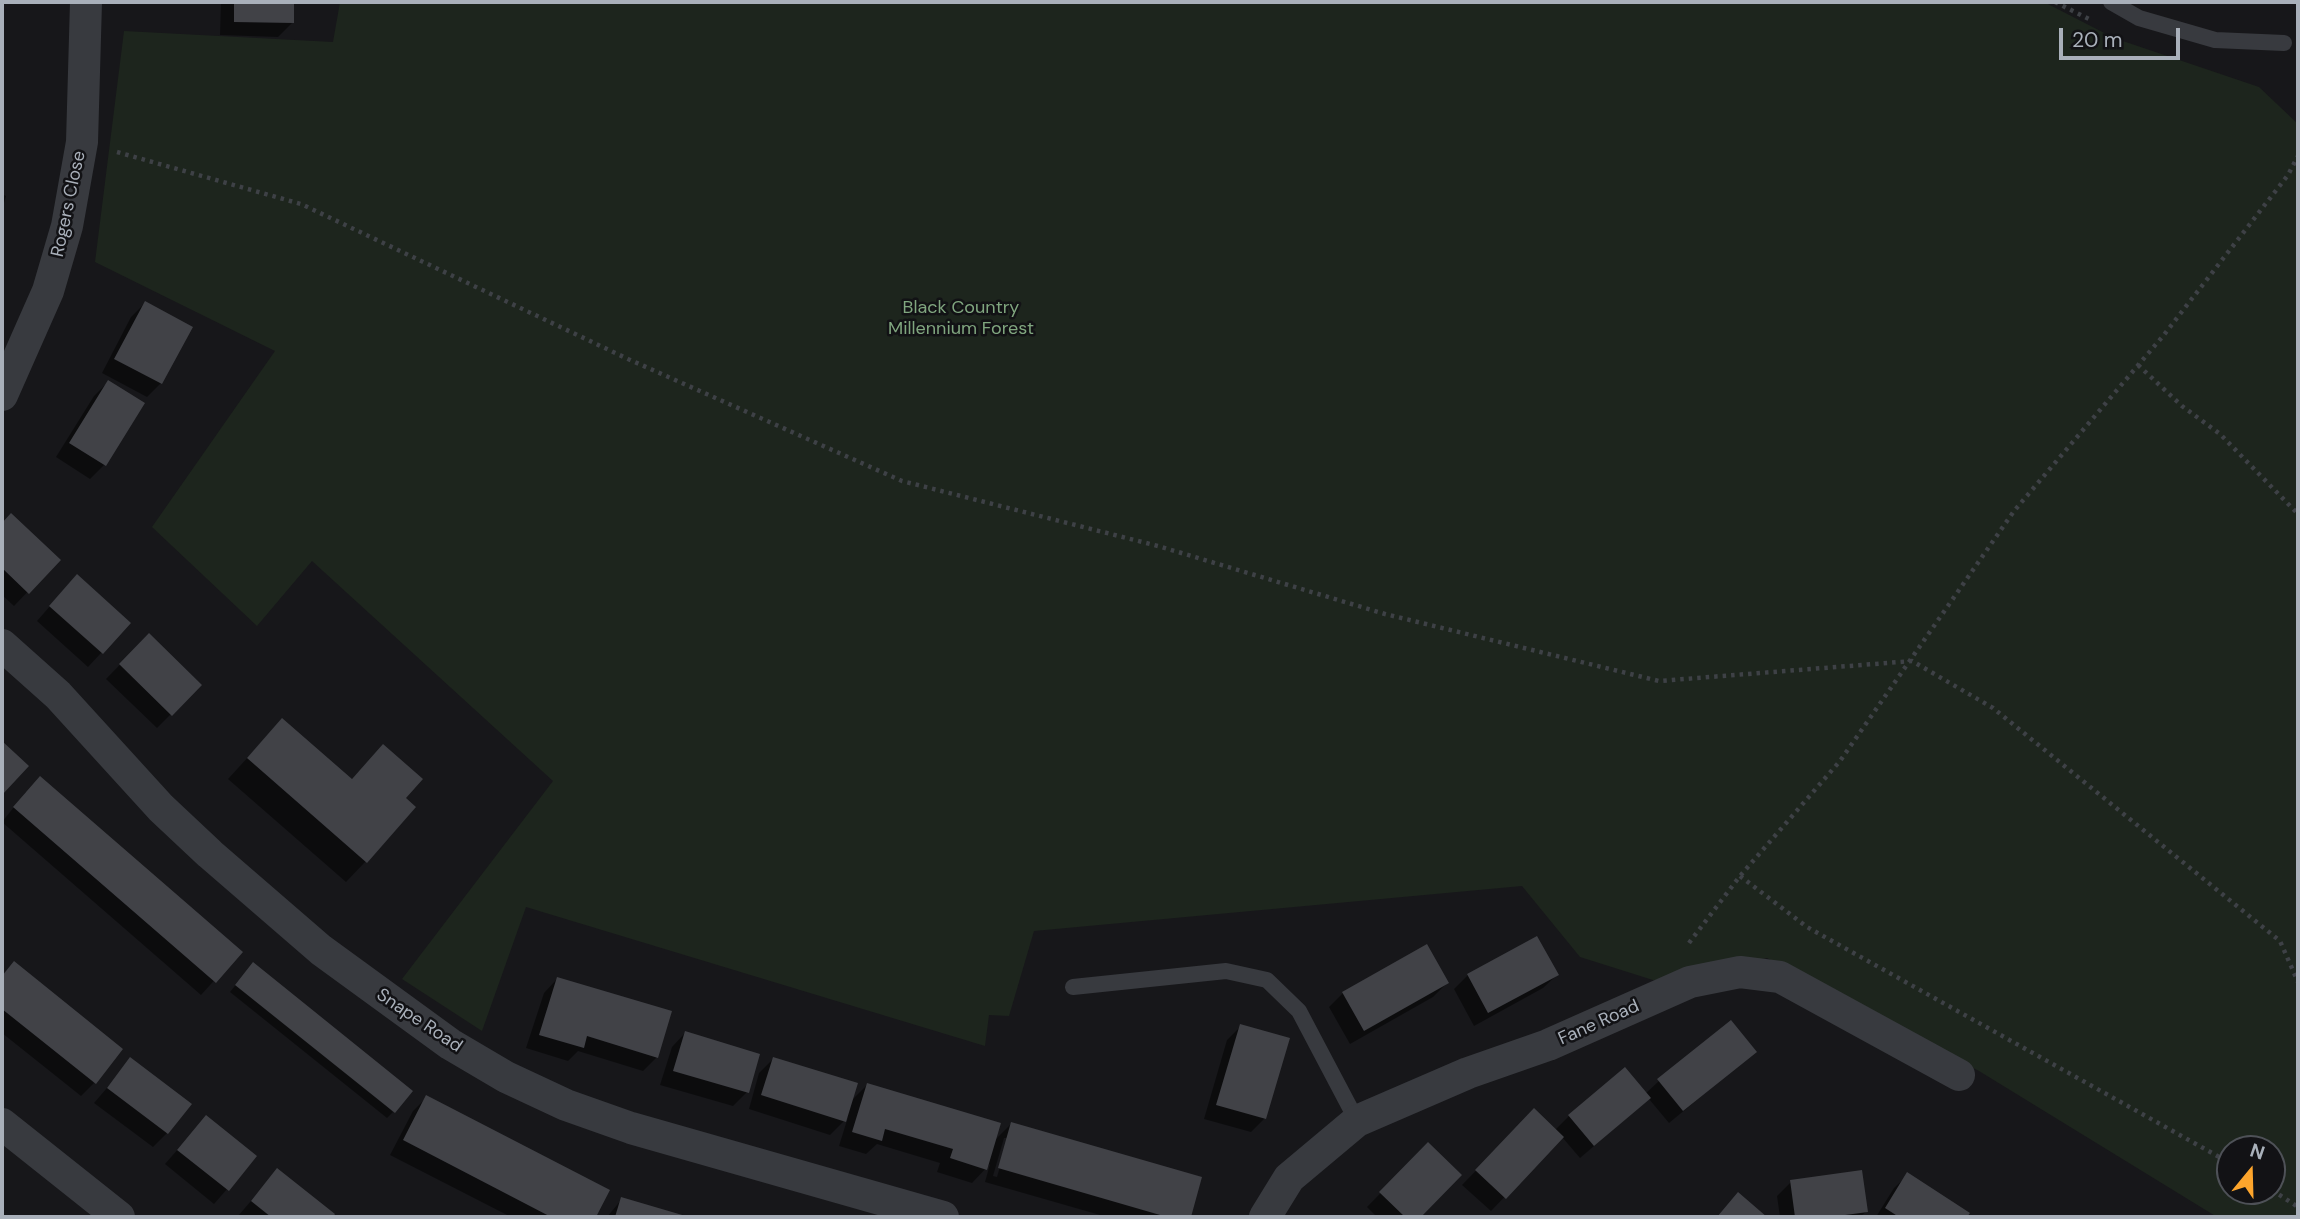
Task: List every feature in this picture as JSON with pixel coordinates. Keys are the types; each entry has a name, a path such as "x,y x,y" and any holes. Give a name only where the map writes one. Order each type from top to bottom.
{"street":[{"name":"Rogers Close","path":"2,395 48,291 67,226 82,142 86,2"},
{"name":"Snape Road","path":"2,645 58,695 161,808 210,854 321,950 450,1044 506,1077 592,1114 897,1211 943,1217"},
{"name":"Fane Road","path":"1265,1217 1289,1178 1357,1121 1468,1073 1548,1045 1690,982 1740,972 1780,976 1959,1075"},
{"path":"2,1124 119,1217"}],"lane":[{"path":"2111,2 2139,18 2215,40 2284,43"},
{"path":"1073,987 1226,971 1267,980 1299,1011 1357,1121"}],"path":[{"path":"82,142 301,204 628,359 902,481 1158,545 1385,614 1659,681 1912,661 1993,708 2280,941 2298,982"},
{"path":"1681,953 1740,876 1840,761 2014,511 2138,365 2288,175 2298,156"},
{"path":"2138,365 2182,406 2220,433 2298,514"},
{"path":"1740,876 1807,927 2216,1155"}],"green space":[{"name":"Black Country Millennium Forest","path":"340,2 2044,2 2114,38 2259,87 2298,124 2298,1217 2217,1217 1979,1071 1767,958 1656,981 1580,957 1522,886 1034,931 1009,1016 989,1015 985,1046 526,907 482,1031 402,979 553,781 312,561 257,626 152,527 275,351 95,262 124,31 333,42"}],"building":[{"path":"234,2 294,2 294,23 234,22"},
{"path":"145,301 193,327 162,384 114,359"},
{"path":"108,380 145,403 106,466 69,443"},
{"path":"11,513 61,560 29,594 2,568 2,523"},
{"path":"77,574 131,623 103,654 49,606"},
{"path":"149,633 202,685 172,716 119,664"},
{"path":"282,718 352,779 383,744 423,779 406,798 416,807 367,863 247,758"},
{"path":"2,741 29,766 2,795"},
{"path":"40,776 243,952 216,983 13,807"},
{"path":"1537,936 1559,975 1488,1013 1467,974"},
{"path":"1427,944 1449,983 1364,1031 1342,992"},
{"path":"14,961 123,1049 96,1084 2,1009 2,976"},
{"path":"253,962 413,1091 395,1113 235,985"},
{"path":"557,977 672,1011 658,1058 587,1036 584,1048 539,1035"},
{"path":"1731,1020 1757,1052 1683,1111 1657,1079"},
{"path":"1240,1024 1290,1038 1266,1119 1216,1105"},
{"path":"685,1031 760,1054 749,1093 673,1071"},
{"path":"130,1057 192,1104 168,1134 107,1088"},
{"path":"773,1057 858,1083 846,1122 761,1095"},
{"path":"1625,1067 1651,1098 1594,1146 1568,1115"},
{"path":"867,1083 1001,1123 987,1170 950,1158 953,1149 885,1129 882,1141 852,1132"},
{"path":"426,1095 610,1190 596,1217 551,1217 403,1140"},
{"path":"1534,1108 1564,1137 1506,1199 1475,1170"},
{"path":"206,1115 257,1156 229,1191 177,1150"},
{"path":"1011,1122 1202,1177 1191,1217 1167,1217 998,1168"},
{"path":"1428,1142 1462,1175 1421,1217 1405,1217 1379,1192"},
{"path":"277,1168 335,1214 333,1217 271,1217 251,1201"},
{"path":"1862,1170 1868,1212 1830,1217 1795,1217 1790,1180"},
{"path":"1907,1172 1970,1213 1967,1217 1899,1217 1885,1208"},
{"path":"1738,1192 1767,1217 1717,1217"},
{"path":"621,1197 689,1217 615,1217"}]}
